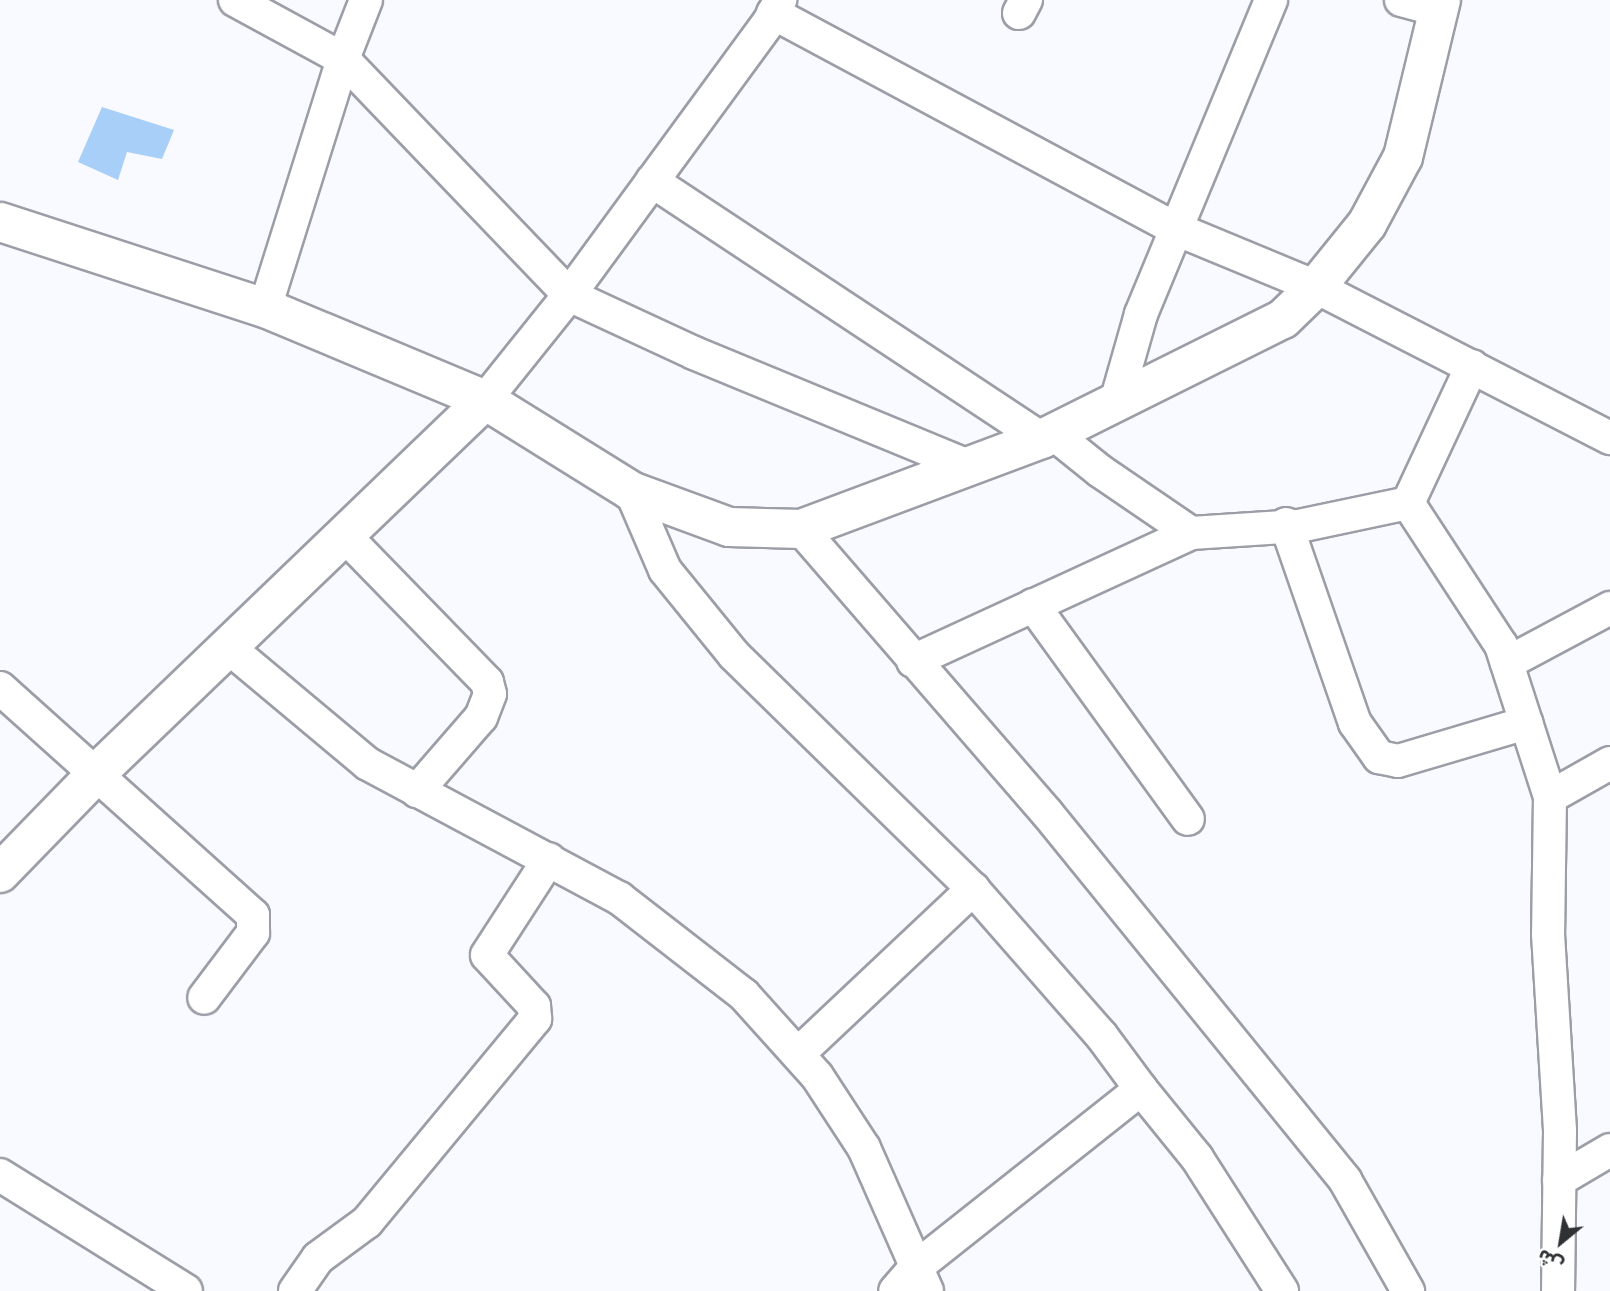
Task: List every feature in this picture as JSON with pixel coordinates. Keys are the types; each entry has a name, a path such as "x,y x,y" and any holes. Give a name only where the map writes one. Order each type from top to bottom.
{"street":[{"path":"235,0 343,59 569,295 694,353 970,467"},
{"path":"265,308 343,59 366,0"},
{"path":"1116,402 1141,314 1271,0"},
{"path":"0,222 265,308 485,400 631,491 729,527 801,529 1048,437 1283,319 1315,287 1367,224 1402,157 1440,5 1401,0"},
{"path":"0,873 94,775 485,400 569,295 777,7 1176,229 1315,287 1610,438"},
{"path":"652,181 1048,437 1191,533"},
{"path":"1408,503 1472,366"},
{"path":"631,491 665,570 734,655 973,889 1101,1035 1197,1158 1282,1291"},
{"path":"913,661 1191,533 1286,524 1299,526 1408,503"},
{"path":"1408,503 1501,645 1549,797 1548,933 1559,1180 1558,1291"},
{"path":"1286,524 1354,723 1379,757 1398,761 1526,723"},
{"path":"801,529 1047,813 1345,1180 1408,1291"},
{"path":"344,535 487,682 490,694 481,718 417,791"},
{"path":"1033,606 1188,819"},
{"path":"1507,663 1610,608"},
{"path":"228,647 368,764 619,898 744,995 797,1054 864,1148 912,1283 1141,1089"},
{"path":"0,688 253,915 253,933 204,998"},
{"path":"1549,797 1610,763"},
{"path":"295,1291 318,1258 367,1222 535,1019 534,1006 487,955 549,859"},
{"path":"797,1054 973,889"},
{"path":"1559,1180 1610,1150"},
{"path":"0,1175 186,1291"}],"building":[{"path":"102,107 174,130 162,159 127,152 118,180 78,162"}]}
